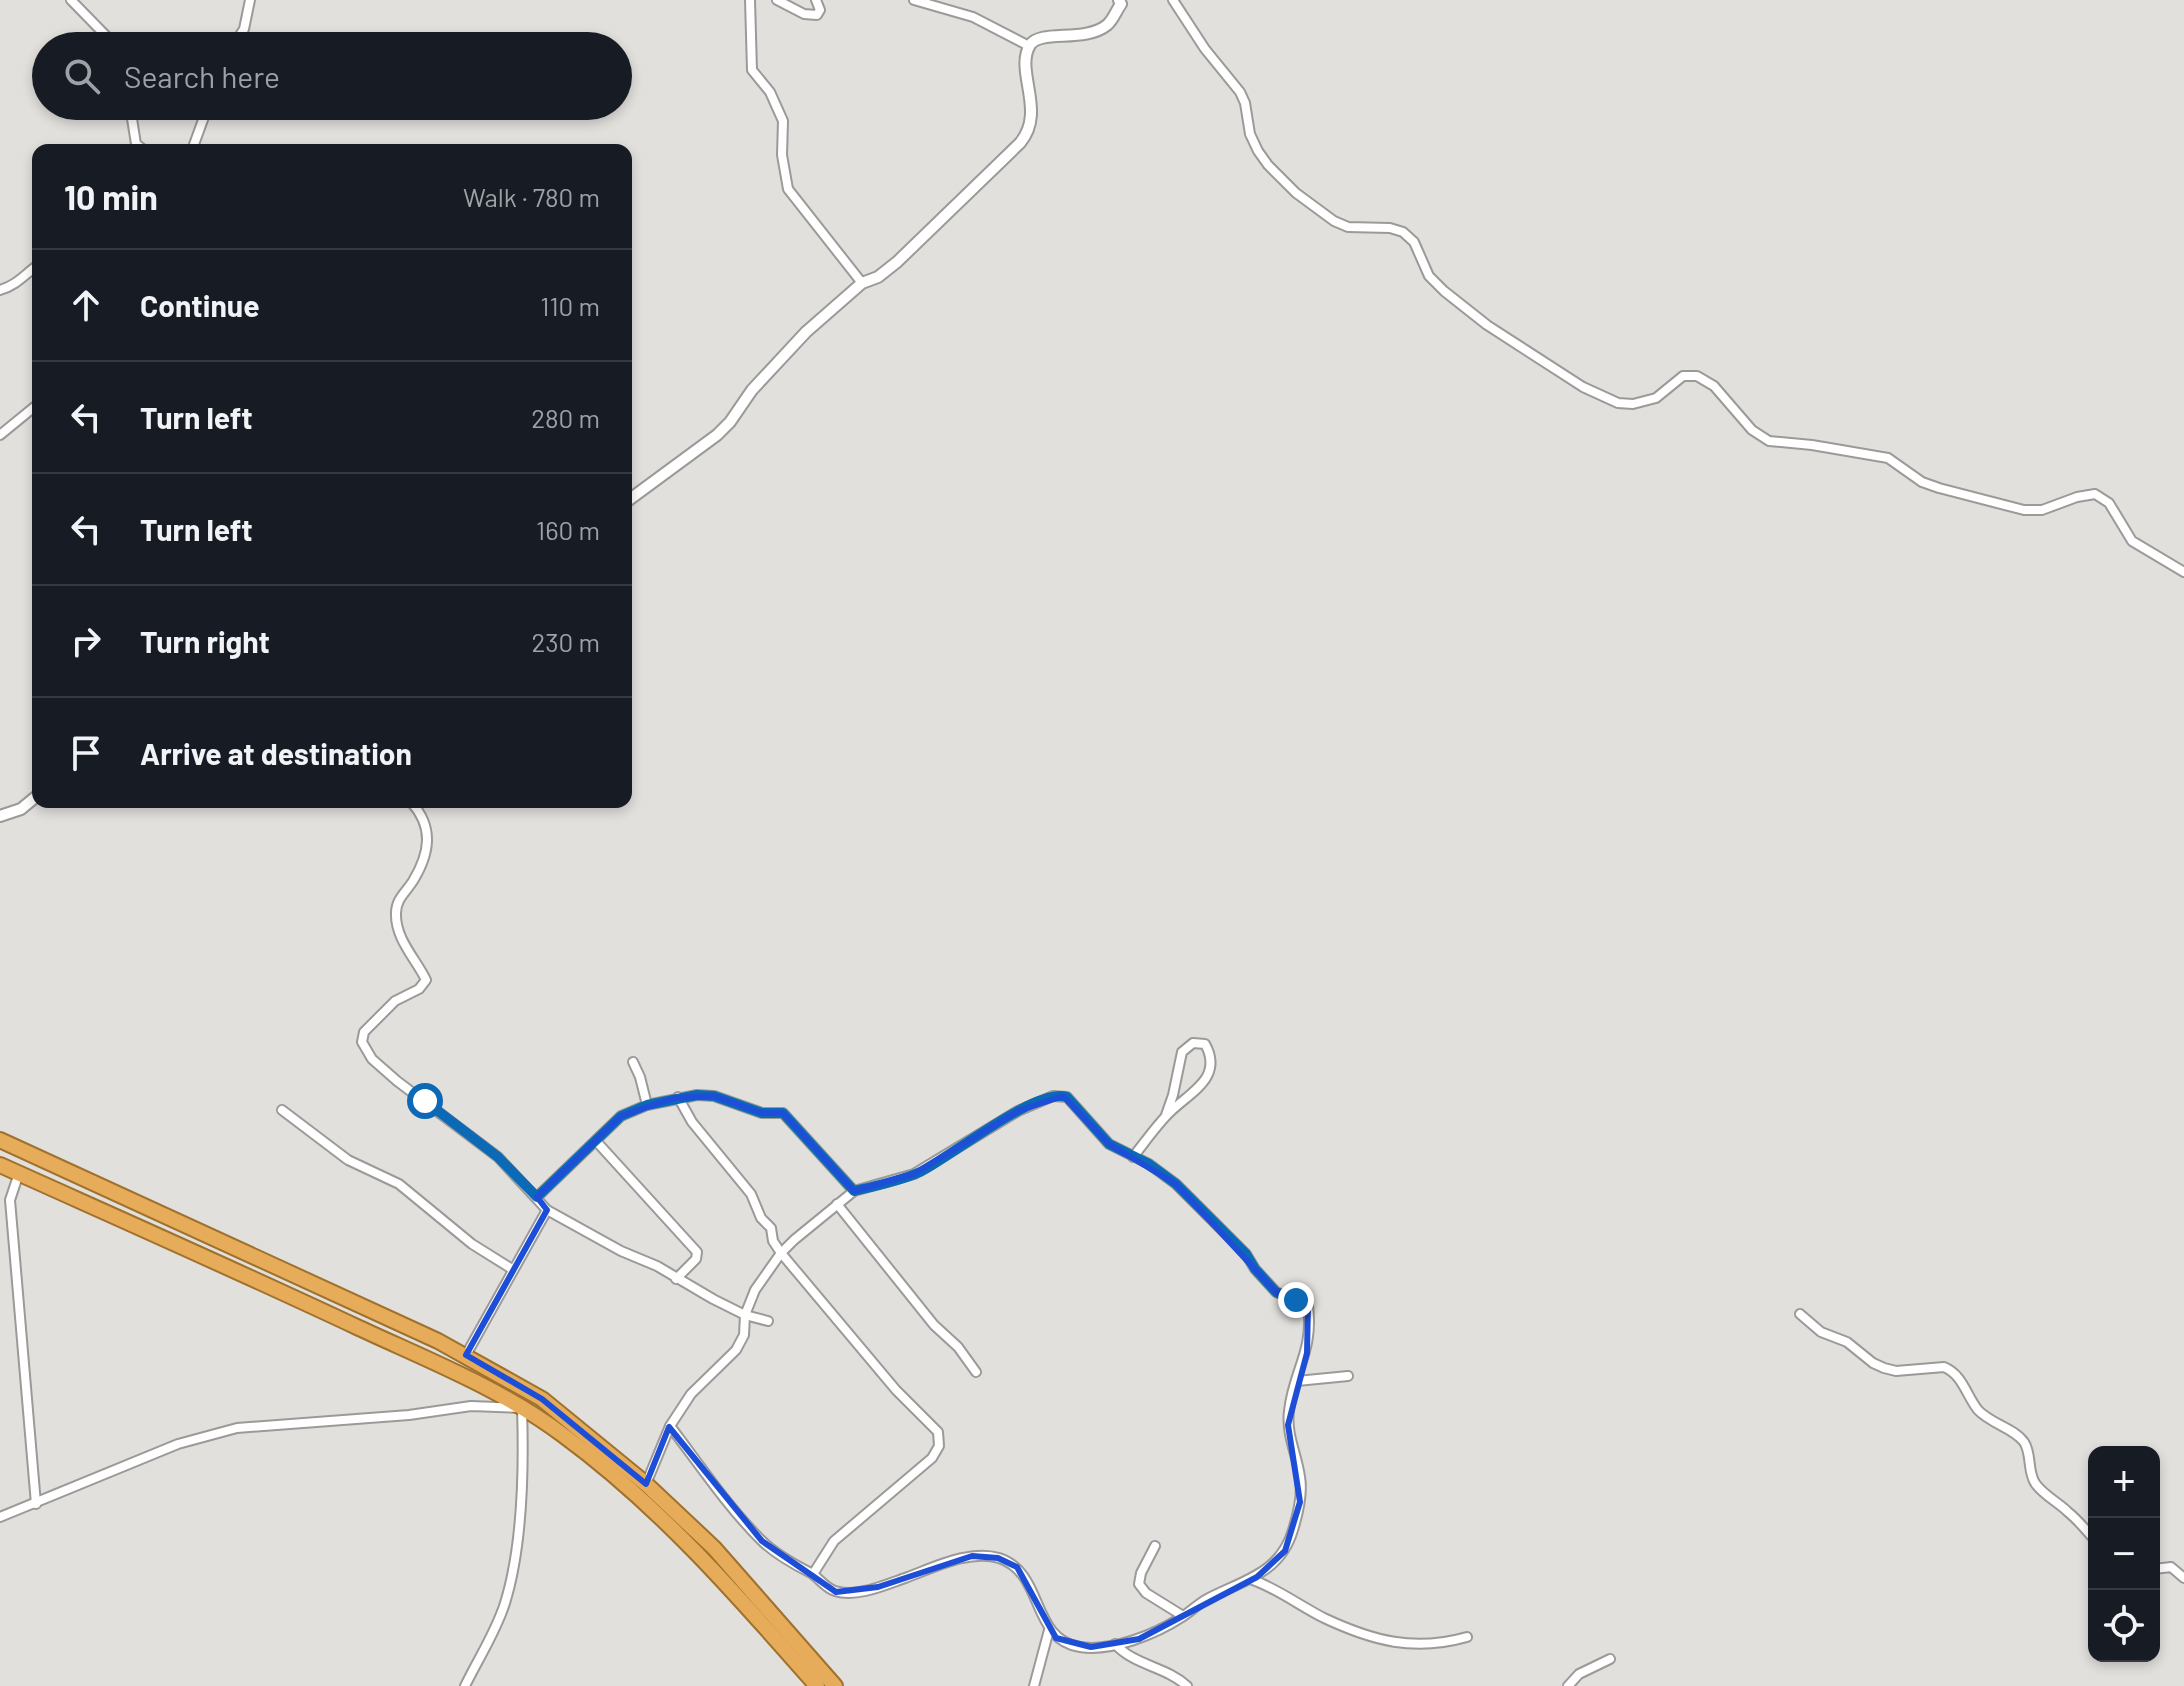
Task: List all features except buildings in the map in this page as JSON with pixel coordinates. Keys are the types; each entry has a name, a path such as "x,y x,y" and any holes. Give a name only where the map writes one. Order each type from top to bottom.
{"highway":[{"path":"0,1140 466,1355 542,1399 646,1484 714,1548 835,1686"},
{"path":"0,1165 326,1312 522,1408 562,1434 630,1489 704,1558 817,1686"}],"street":[{"path":"71,0 102,32"},
{"path":"242,32 250,0"},
{"path":"750,0 752,70 770,92 783,121 782,155 788,189 862,283"},
{"path":"777,0 810,16 817,15 820,10 816,0"},
{"path":"914,0 973,17 1029,46"},
{"path":"632,498 717,435 752,390 799,339 862,283 878,277 897,262 1028,133 1031,104 1026,63 1029,46 1036,39 1097,32 1109,24 1120,2 1132,0"},
{"path":"1173,0 1205,49 1240,92 1250,134 1258,151 1296,193 1334,221 1348,227 1390,228 1403,232 1414,242 1429,276 1444,291 1487,325 1583,387 1618,403 1633,404 1656,398 1683,376 1697,376 1714,386 1752,430 1769,441 1888,458 1922,482 2024,510 2042,510 2095,494 2109,503 2132,541 2184,572"},
{"path":"132,120 136,144"},
{"path":"194,144 203,120"},
{"path":"0,290 21,282 32,269"},
{"path":"0,435 32,409"},
{"path":"0,816 21,809 32,800"},
{"path":"416,808 425,820 427,843 419,869 396,905 395,917 402,939 426,980 419,989 401,997 364,1032 362,1042 372,1059 488,1149 547,1210 745,1315 768,1321"},
{"path":"1133,1157 1166,1115 1199,1087 1210,1070 1212,1057 1205,1044 1193,1043 1182,1052 1166,1115"},
{"path":"633,1062 647,1105"},
{"path":"646,1484 670,1426 691,1394 736,1350 744,1335 745,1315 755,1290 781,1253 854,1191 922,1171 1018,1111 1056,1095 1067,1097 1109,1144 1158,1169 1176,1184 1246,1254 1276,1292 1308,1306 1311,1325 1307,1353 1291,1397 1288,1425 1301,1480 1300,1502 1285,1551 1253,1580 1206,1600 1139,1639 1115,1644 1078,1647 1056,1638 1049,1630 1035,1593 1017,1567 998,1558 972,1556 857,1592 836,1592 762,1541 670,1426"},
{"path":"537,1197 621,1116 678,1097 714,1096 762,1113 783,1113 854,1191"},
{"path":"678,1097 699,1131 751,1194 761,1218 771,1228 773,1241 781,1253 896,1390 938,1432 939,1446 932,1458 834,1541 813,1574"},
{"path":"282,1110 348,1160 399,1184 472,1244 512,1269"},
{"path":"596,1141 697,1252 696,1259 676,1279"},
{"path":"19,1173 10,1200 36,1504"},
{"path":"837,1204 976,1372"},
{"path":"466,1355 547,1210"},
{"path":"1800,1314 1821,1332 1847,1342 1884,1368 1896,1371 1944,1367 1951,1370 1976,1408 2024,1442 2030,1471 2037,1485 2088,1532"},
{"path":"1297,1381 1348,1376"},
{"path":"0,1517 178,1444 237,1428 409,1415 471,1406 522,1408 523,1497 509,1586 495,1628 465,1686"},
{"path":"1155,1546 1141,1573 1139,1584 1146,1593 1183,1616"},
{"path":"2160,1568 2171,1567 2184,1578"},
{"path":"1253,1580 1322,1617 1384,1641 1426,1646 1467,1637"},
{"path":"1034,1686 1049,1630"},
{"path":"1115,1644 1136,1662 1161,1670 1187,1686"},
{"path":"1568,1686 1579,1674 1610,1659"}],"highlighted area":[{"path":"714,1096 762,1113 783,1113 854,1191 914,1174 1018,1111 1063,1096 1109,1144 1176,1184 1276,1292 1308,1306 1307,1353 1288,1425 1300,1502 1285,1551 1257,1577 1139,1639 1091,1647 1056,1638 1017,1567 998,1558 972,1556 878,1587 836,1592 762,1541 669,1427 646,1484 542,1399 466,1355 547,1210 537,1197 621,1116 674,1098"}],"route":[{"path":"425,1101 498,1157 537,1197 621,1116 670,1099 714,1096 762,1113 783,1113 854,1191 922,1171 1018,1111 1060,1095 1067,1097 1109,1144 1158,1169 1176,1184 1246,1254 1276,1292 1296,1300"}]}
